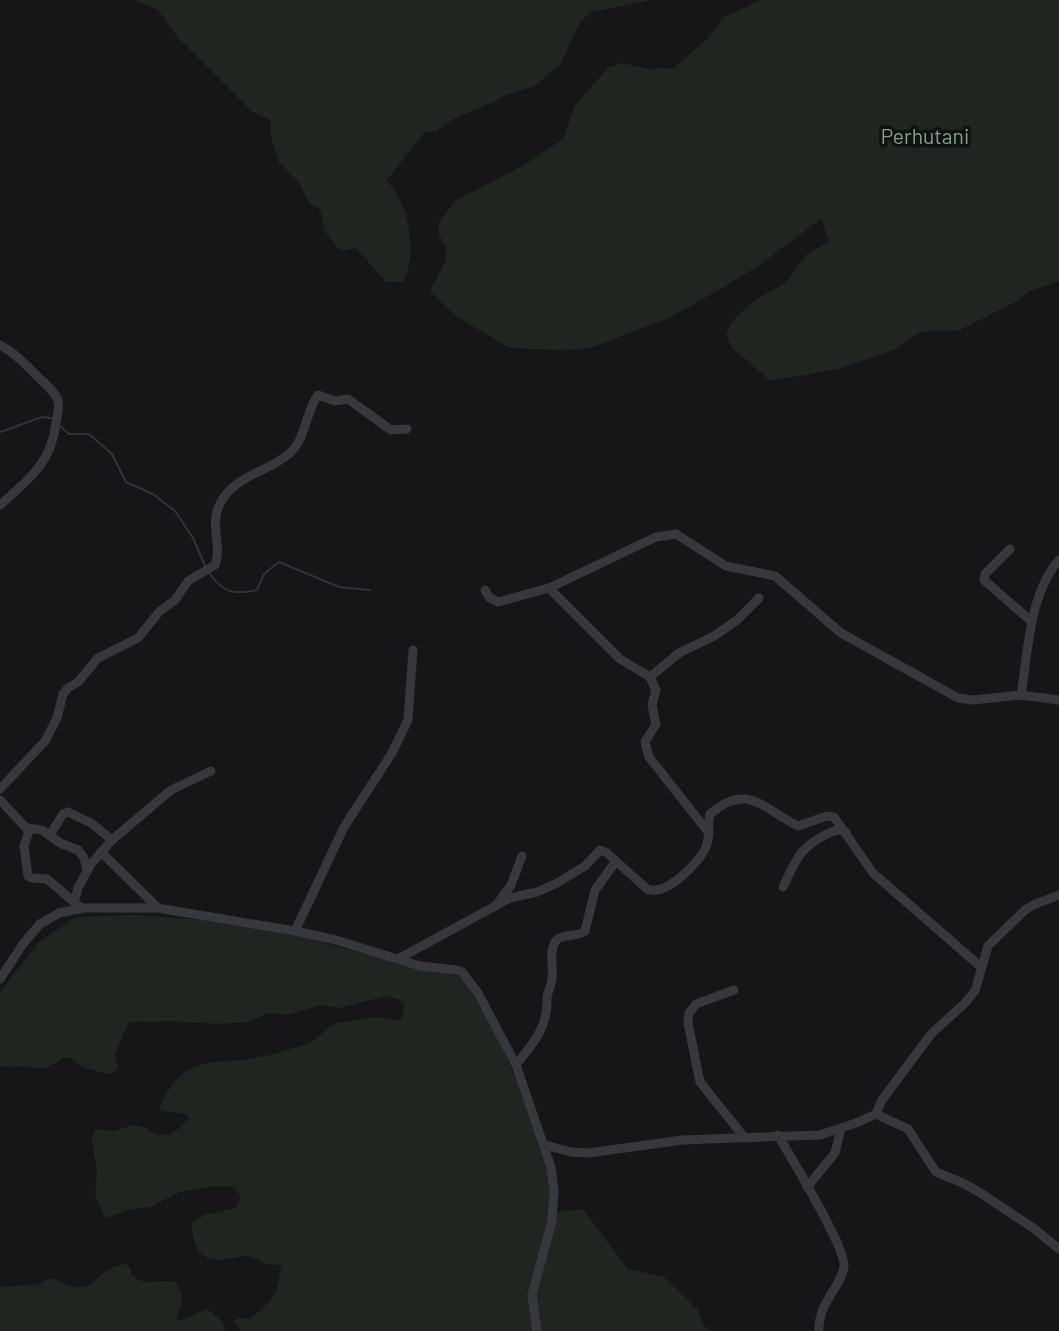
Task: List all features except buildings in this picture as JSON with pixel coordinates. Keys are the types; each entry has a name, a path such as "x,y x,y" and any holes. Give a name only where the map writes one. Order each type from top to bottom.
{"street":[{"path":"0,345 17,356 49,388 57,398 58,407 53,442 44,462 32,477 0,505"},
{"path":"0,789 45,741 57,718 63,694 68,688 78,682 98,658 138,638 159,612 175,600 188,581 207,571 217,561 215,521 220,503 239,483 292,451 318,394 335,401 348,399 391,430 407,429"},
{"path":"485,590 490,598 498,602 550,588 656,537 676,534 726,566 775,576 850,639 958,698 973,700 1021,695 1059,700"},
{"path":"1010,549 985,574 984,580 1031,621"},
{"path":"1021,695 1031,621 1052,570 1059,560"},
{"path":"550,588 620,659 650,677 656,690 652,705 656,724 645,742 649,757 709,833"},
{"path":"650,677 679,653 714,636 737,620 759,598"},
{"path":"295,931 344,827 392,753 408,720 412,650"},
{"path":"77,905 78,888 87,870 112,840 171,790 211,771"},
{"path":"398,960 510,898 537,892 557,883 585,866 600,850 617,861 647,889 656,892 682,876 706,847 712,813 730,799 748,798 798,826 830,816 846,832 873,873 981,967"},
{"path":"0,800 29,833 24,850 28,876 47,879 77,905"},
{"path":"50,835 63,814 68,812 91,823 112,840"},
{"path":"27,828 38,829 60,843 78,850 84,858 87,870"},
{"path":"783,887 800,853 807,845 834,830 846,832"},
{"path":"101,852 158,908"},
{"path":"494,907 511,885 522,856"},
{"path":"516,1065 541,1031 549,1007 547,998 553,976 551,957 556,940 580,935 585,931 596,890 617,861"},
{"path":"545,1145 571,1152 598,1152 674,1141 820,1135 876,1114 882,1100 931,1034 977,988 988,946 1033,905 1059,895"},
{"path":"0,979 23,944 40,925 77,905 158,908 295,931 336,940 398,960 456,970 468,977 516,1065 545,1145 553,1179 554,1207 532,1295 537,1331"},
{"path":"734,990 696,1004 689,1013 688,1023 700,1082 744,1137"},
{"path":"876,1114 908,1129 936,1172 982,1194 1059,1249"},
{"path":"807,1187 835,1153 841,1129"},
{"path":"778,1135 842,1255 844,1265 821,1313 819,1331"}],"green space":[{"path":"134,0 652,0 591,12 580,22 560,65 533,87 506,95 453,119 437,131 424,133 387,180 405,213 410,254 403,282 386,282 356,248 340,251 324,230 321,210 310,204 298,181 279,163 271,137 270,120 251,111 178,38 158,10"},
{"name":"Perhutani","path":"761,0 1059,0 1059,281 1029,291 1019,300 958,331 917,334 895,349 842,368 770,381 731,347 726,334 740,313 761,296 784,284 807,254 829,241 821,219 757,267 671,317 593,347 573,350 509,348 456,316 430,291 446,260 446,247 439,235 439,222 456,200 523,166 563,139 575,105 609,67 622,63 647,69 674,68 707,39 724,17"},
{"path":"135,915 203,920 287,933 463,977 500,1041 529,1111 550,1178 549,1213 583,1209 628,1269 664,1277 698,1310 704,1326 710,1331 241,1331 234,1322 238,1318 250,1319 269,1301 277,1288 283,1265 266,1264 248,1255 225,1259 207,1258 196,1246 192,1222 204,1215 235,1208 241,1197 234,1187 214,1186 180,1192 150,1207 131,1209 105,1218 95,1194 97,1171 91,1138 95,1129 114,1131 133,1125 146,1128 156,1135 170,1135 189,1120 187,1114 160,1111 161,1103 176,1080 194,1067 285,1051 311,1042 337,1023 376,1017 400,1021 404,1003 385,996 340,1008 320,1005 288,1015 268,1013 249,1022 129,1022 115,1054 118,1066 115,1072 108,1074 82,1067 71,1058 64,1058 45,1068 0,1066 0,992 39,942 76,917"},
{"path":"127,1264 131,1275 142,1281 175,1282 182,1300 176,1319 182,1320 207,1309 223,1322 225,1331 0,1331 0,1287 36,1285 52,1278 68,1285 87,1286 115,1267"}],"waterway":[{"path":"0,432 42,417 52,418"},
{"path":"59,425 69,434 89,434 112,454 126,482 153,494 175,511 193,538 206,568"},
{"path":"209,573 219,585 230,591 249,592 257,590 264,574 279,562 339,587 370,590"}]}
